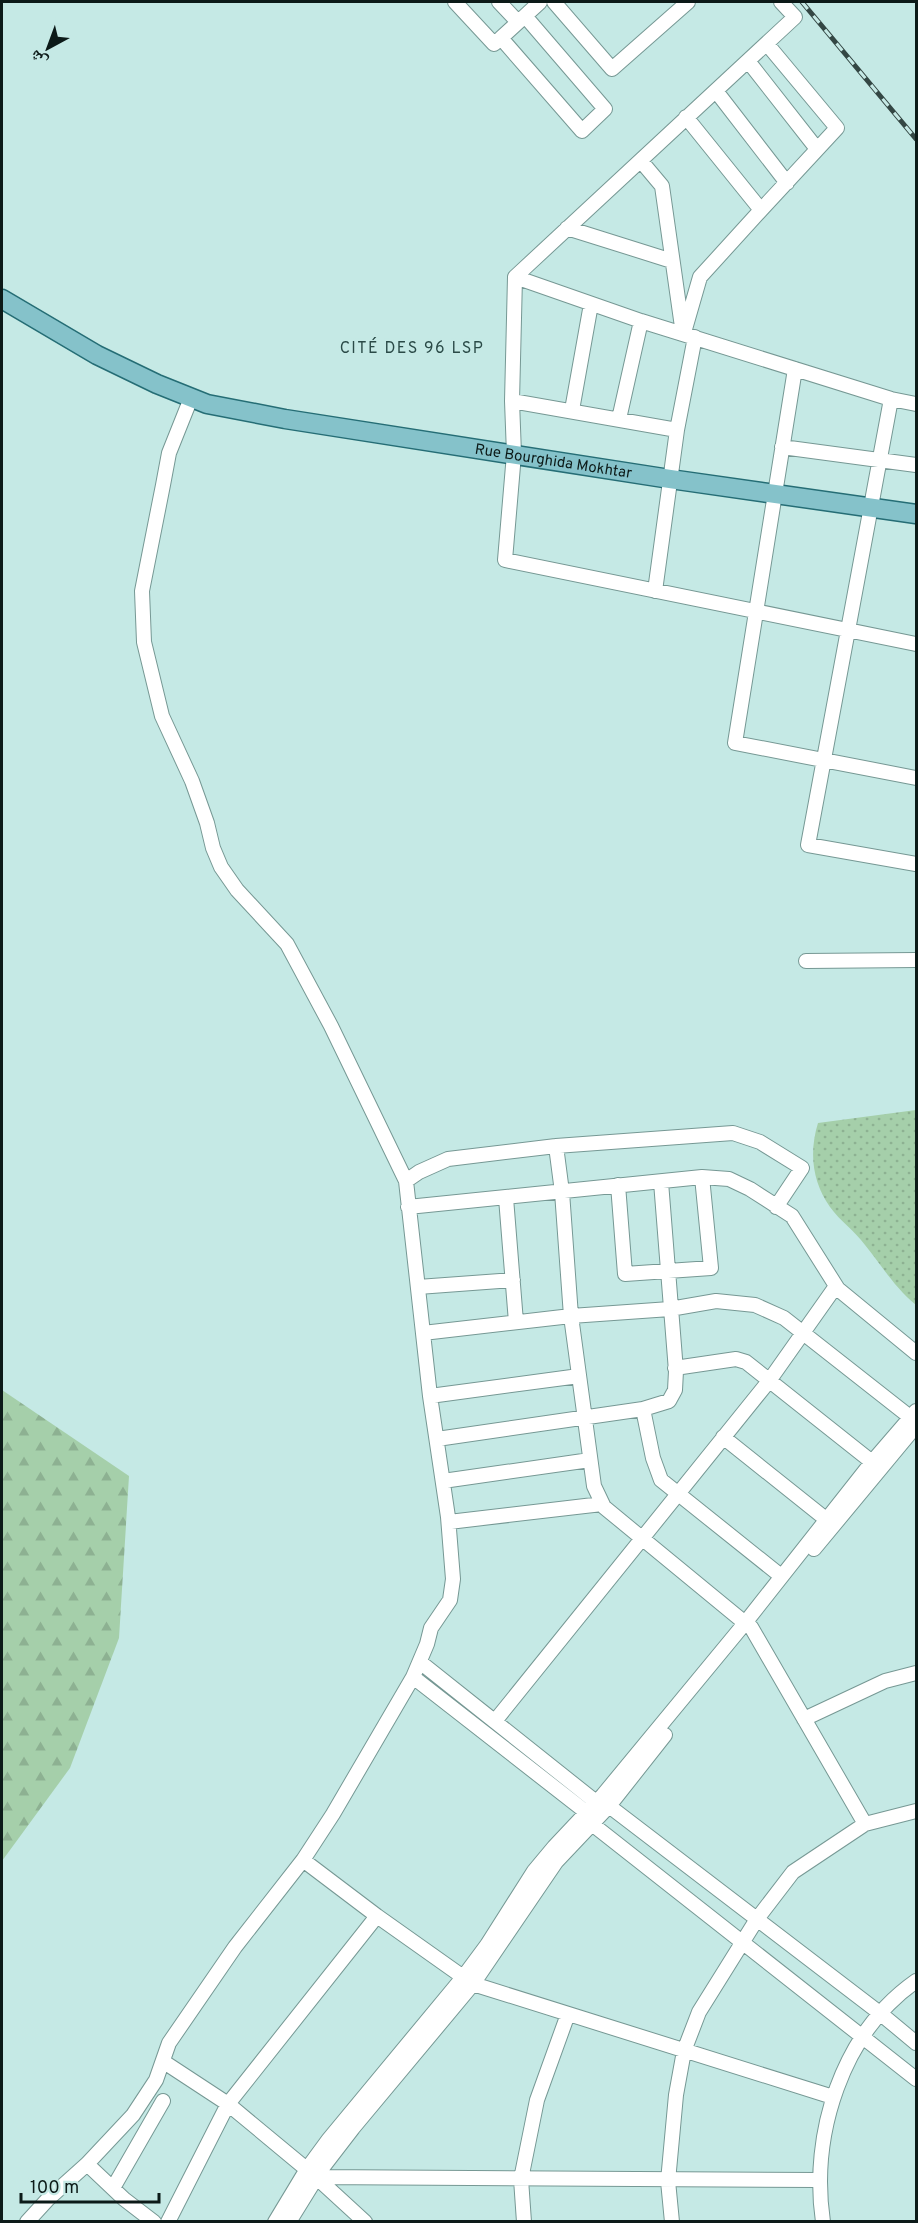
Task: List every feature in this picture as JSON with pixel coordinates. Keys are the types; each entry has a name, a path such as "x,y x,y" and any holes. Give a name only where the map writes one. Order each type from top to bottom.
{"main road":[{"name":"Rue Bourghida Mokhtar","path":"2,299 97,355 207,404 285,419 670,479 916,514"}],"street":[{"path":"455,2 494,44 540,2"},
{"path":"499,2 522,19 605,109 582,131 501,38"},
{"path":"554,2 612,69 688,2"},
{"path":"782,2 795,17 515,277 512,401 514,454 505,560 916,644"},
{"path":"655,591 689,336 700,277 837,128 767,44"},
{"path":"748,61 818,149"},
{"path":"716,91 787,183"},
{"path":"687,117 761,210"},
{"path":"641,161 662,186 672,261 689,336"},
{"path":"567,228 672,261"},
{"path":"515,277 641,321 891,399 916,404"},
{"path":"572,410 591,304"},
{"path":"619,419 641,321"},
{"path":"795,369 735,743 916,778"},
{"path":"27,2222 134,2115 156,2080 169,2043 235,1947 303,1860 333,1814 413,1677 431,1628 450,1600 452,1591 449,1522 430,1396 406,1181 331,1026 287,944 237,890 221,867 192,781 162,716 144,642 142,591 169,453 192,398"},
{"path":"891,399 869,507 808,845 916,862"},
{"path":"512,401 677,430"},
{"path":"782,447 916,465"},
{"path":"806,961 916,960"},
{"path":"406,1181 448,1159 556,1146 733,1133 760,1142 802,1168 776,1207"},
{"path":"556,1146 562,1192 571,1316 583,1417 594,1486 602,1504 748,1625 865,1824"},
{"path":"408,1207 702,1177 729,1179 750,1189 792,1216 836,1286 916,1353"},
{"path":"618,1185 625,1274 711,1268 702,1177"},
{"path":"437,1439 643,1409 669,1401 675,1390 675,1368 661,1182"},
{"path":"506,1198 516,1322"},
{"path":"417,1287 513,1280"},
{"path":"495,1721 769,1381 836,1286"},
{"path":"423,1333 571,1316 670,1309 716,1301 755,1305 784,1318 915,1425"},
{"path":"675,1368 736,1359 746,1362 872,1462"},
{"path":"430,1396 579,1376"},
{"path":"643,1409 657,1474 661,1480 781,1576"},
{"path":"275,2222 312,2173 353,2128 468,1980 495,1953 556,1862 830,1522 872,1462 915,1425"},
{"path":"748,1625 781,1576 915,1425"},
{"path":"723,1437 830,1522"},
{"path":"443,1481 590,1460"},
{"path":"449,1522 602,1504"},
{"path":"420,1662 495,1721 743,1943 916,2079"},
{"path":"804,1719 885,1681 916,1673"},
{"path":"413,1677 596,1811 757,1919 916,2043"},
{"path":"672,2222 668,2181 676,2095 684,2051 699,2012 757,1919 794,1872 865,1824 916,1811"},
{"path":"303,1860 468,1980 568,2014 833,2097"},
{"path":"168,2222 228,2104 377,1916"},
{"path":"823,2222 819,2180 823,2138 833,2097 846,2067 863,2038 881,2014 916,1981"},
{"path":"524,2222 521,2179 537,2100 568,2014"},
{"path":"164,2062 228,2104 312,2173 365,2222"},
{"path":"113,2188 162,2101"},
{"path":"87,2164 154,2222"},
{"path":"312,2173 521,2179 819,2180"},
{"path":"289,2222 312,2173"}],"green space":[{"path":"916,1110 916,1305 895,1284 861,1240 830,1207 819,1187 813,1156 818,1123"},
{"path":"2,1390 129,1476 119,1638 70,1768 2,1861"}],"railway":[{"path":"802,2 916,139"}],"district":[{"name":"CITÉ DES 96 LSP","path":"412,347"}]}
